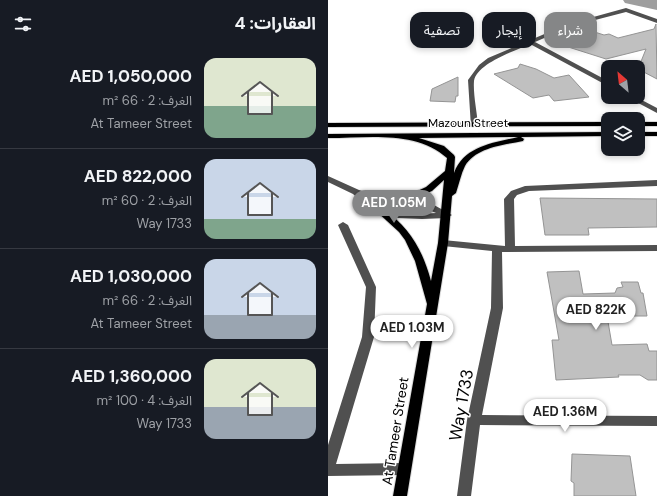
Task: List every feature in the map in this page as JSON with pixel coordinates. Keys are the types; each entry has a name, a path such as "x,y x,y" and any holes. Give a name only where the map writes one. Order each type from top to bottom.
{"main road":[{"name":"Mazoun Street","path":"328,125 601,124"},
{"path":"645,124 657,124"},
{"name":"Mazoun Street","path":"328,136 601,134"},
{"path":"645,134 657,134"},
{"name":"At Tameer Street","path":"447,210 461,166 469,155 485,148 537,135"},
{"name":"At Tameer Street","path":"400,496 443,243 451,157 441,148 406,136"},
{"path":"397,203 429,189 449,172"},
{"path":"380,210 399,226 413,244 422,267 432,305"}],"street":[{"path":"536,39 570,25 626,10 657,21"},
{"path":"536,45 601,80"},
{"path":"474,124 471,80 481,66 490,59 516,48"},
{"path":"645,104 657,110"},
{"path":"328,179 356,192 397,203 447,210"},
{"path":"510,249 509,198 514,193 528,188 657,183"},
{"path":"356,192 368,204 380,210 406,216 447,210"},
{"path":"343,225 371,287 368,337 328,469 404,469"},
{"path":"443,243 496,249 657,248"},
{"name":"Way 1733","path":"464,496 474,420 497,308 496,249"},
{"path":"474,420 657,421"}],"building":[{"path":"656,24 657,79 645,73 645,60 642,60 646,49 606,59 571,48 597,48 597,33 604,35 609,34 618,38 654,29"},
{"path":"520,64 536,69 554,78 569,75 589,97 554,101 549,95 533,98 494,74 518,68"},
{"path":"458,77 458,96 456,96 455,102 430,101 432,89"},
{"path":"540,198 657,199 657,227 588,228 589,235 545,235"},
{"path":"579,271 583,294 615,293 617,288 623,287 621,282 638,282 641,293 643,293 647,316 607,316 612,345 647,344 649,351 657,351 657,380 648,380 640,375 618,375 619,377 556,380 552,340 559,340 547,272"},
{"path":"572,454 630,456 636,496 574,496 574,483 571,481"}],"waterway":[{"path":"631,0 657,5"}]}
